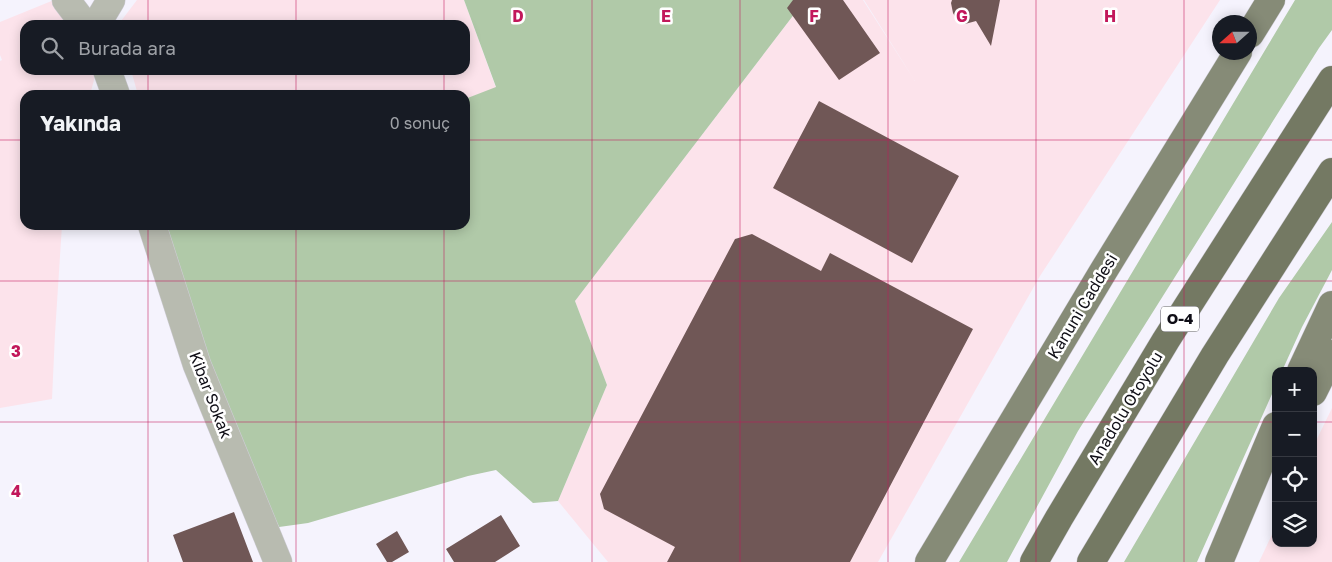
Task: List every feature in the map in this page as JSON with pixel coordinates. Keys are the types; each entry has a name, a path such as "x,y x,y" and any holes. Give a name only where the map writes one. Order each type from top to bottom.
{"highway":[{"name":"Anadolu Otoyolu","path":"1034,562 1166,340 1332,80"},
{"path":"1091,562 1215,355 1332,172"}],"main road":[{"path":"1257,23 1271,0"},
{"name":"Kanuni Caddesi","path":"929,562 1104,270 1233,60"},
{"path":"1303,367 1332,305"},
{"path":"1317,384 1332,354"},
{"path":"1219,562 1272,436"},
{"path":"1231,562 1272,478"}],"street":[{"path":"66,0 82,20"},
{"path":"99,20 110,0"},
{"path":"109,75 114,90"},
{"name":"Kibar Sokak","path":"154,230 197,365 278,562"}],"shaded area":[{"path":"54,0 70,20 20,20 20,75 95,76 91,90 20,90 20,230 62,230 52,399 0,408 0,61 2,60 0,55 0,22"},
{"path":"137,0 464,0 496,88 470,97 470,90 137,90 132,75 470,75 470,20 122,20"},
{"path":"805,0 863,0 915,81 864,0 1220,0 1040,276 878,562 608,562 558,501 607,385 575,301"},
{"path":"1332,408 1332,562 1259,562 1272,534 1272,547 1317,547 1317,439"}],"green space":[{"path":"464,0 805,0 575,301 607,385 558,501 533,503 496,470 468,476 308,523 279,527 250,464 195,321 168,230 470,230 470,97 496,87"},
{"path":"1295,0 1332,0 1332,30 1078,431 1007,562 959,562"},
{"path":"1332,222 1332,270 1302,327 1284,367 1272,367 1272,394 1197,562 1124,562 1279,298"}],"building":[{"path":"793,0 843,0 880,53 839,80 787,8"},
{"path":"952,0 1000,0 991,46 976,21 965,24 957,20 953,13"},
{"path":"819,101 959,176 912,263 773,188"},
{"path":"752,234 821,271 830,253 973,329 850,562 667,562 675,547 604,509 600,494 735,239"},
{"path":"234,512 253,562 183,562 173,535"},
{"path":"501,515 520,546 495,562 454,562 446,549"},
{"path":"397,531 409,552 392,562 387,562 376,544"}]}
